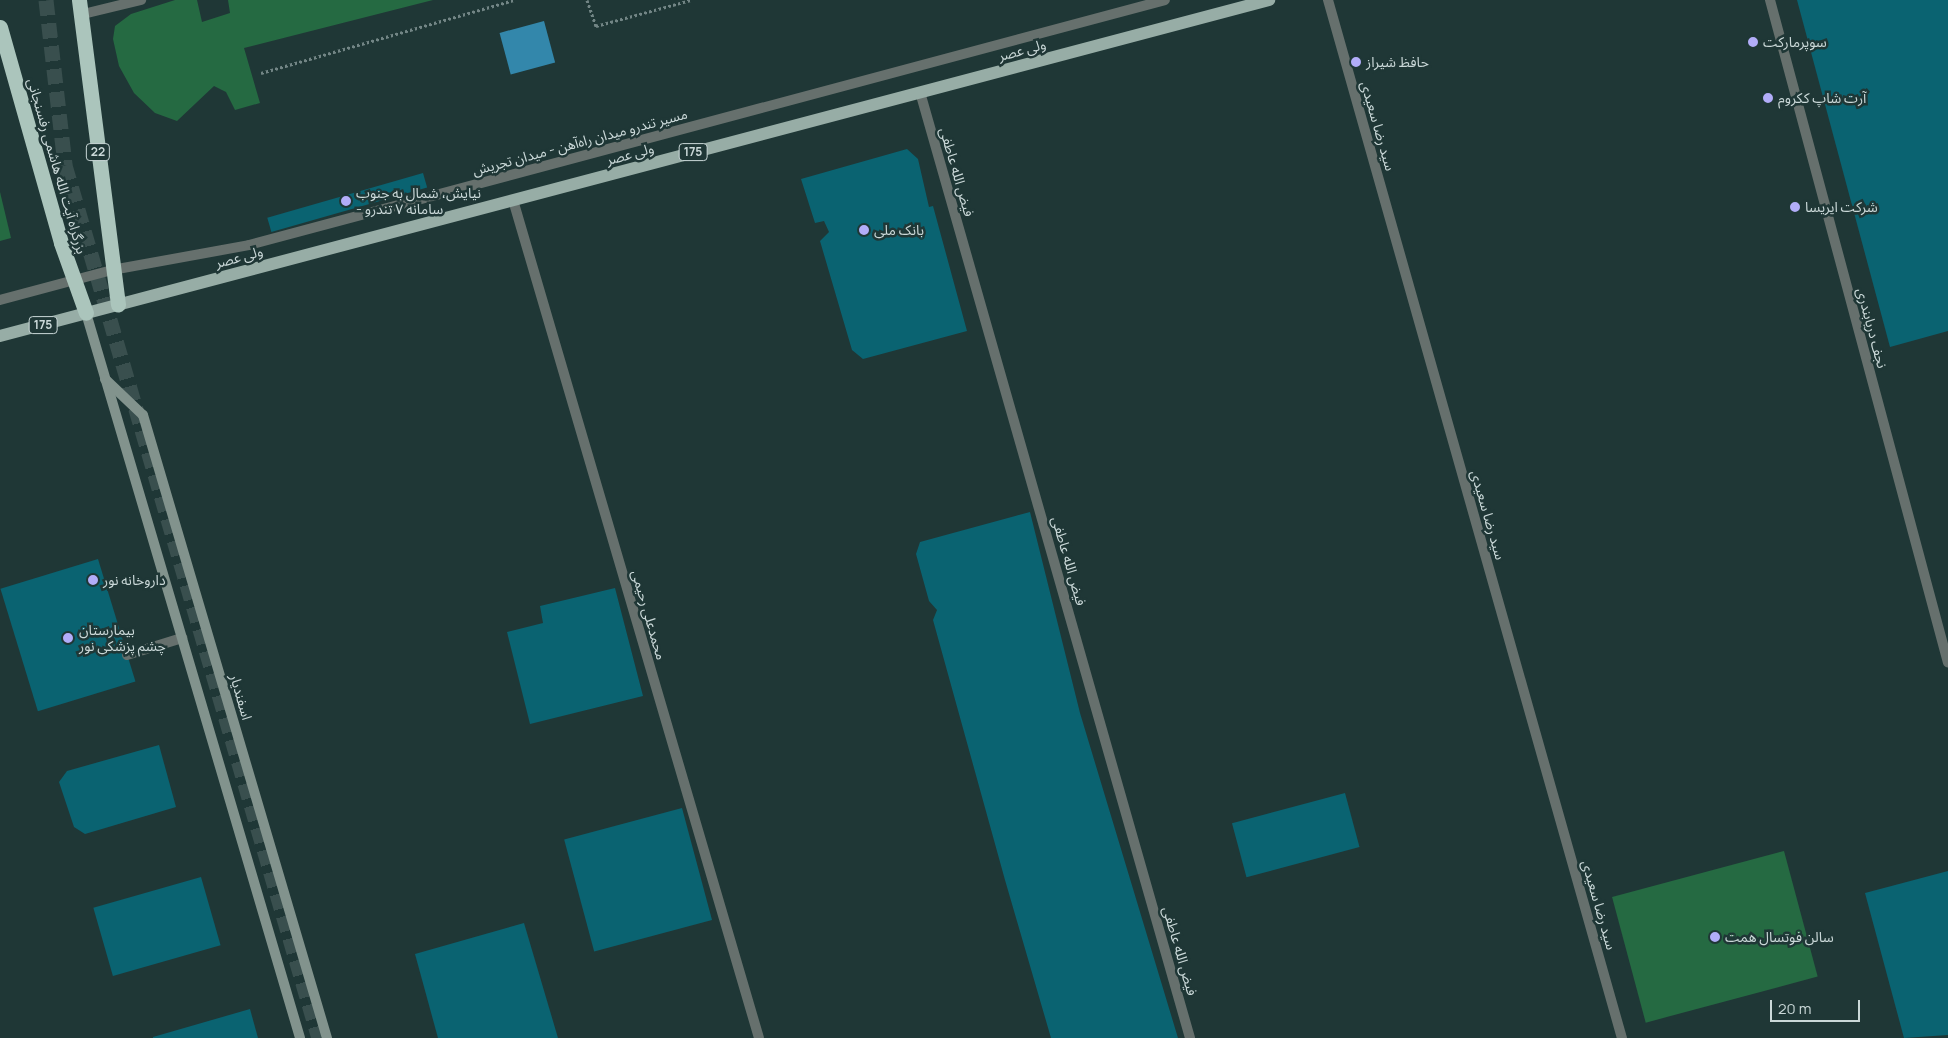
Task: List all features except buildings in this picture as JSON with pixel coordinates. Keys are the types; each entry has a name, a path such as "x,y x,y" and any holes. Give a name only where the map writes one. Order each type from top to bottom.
{"highway":[{"name":"بزرگراه آیت الله هاشمی رفسنجانی","path":"79,8 118,305"},
{"name":"بزرگراه آیت الله هاشمی رفسنجانی","path":"0,27 74,280 86,313"}],"main road":[{"name":"ولی عصر","path":"0,336 1269,0"},
{"path":"86,313 300,1038"},
{"name":"اسفندیار","path":"104,378 143,415 327,1038"}],"street":[{"path":"79,8 141,0"},
{"name":"مسیر تندرو میدان راه‌آهن - میدان تجریش","path":"0,300 112,270 250,245 1165,0"},
{"name":"سید رضا سعیدی","path":"1328,0 1622,1038"},
{"name":"نجف دریابندری","path":"1770,0 1948,664"},
{"name":"فیض الله عاطفی","path":"920,92 1190,1038"},
{"name":"محمدعلی رحیمی","path":"513,200 758,1038"},
{"path":"127,654 182,638"}],"path":[{"path":"261,73 514,0"},
{"path":"587,0 596,26 691,0"}],"green space":[{"path":"175,0 197,0 202,22 230,13 228,0 433,0 244,48 260,103 235,110 226,92 214,86 177,121 155,113 134,93 119,66 113,39 115,26 131,14"},
{"path":"0,192 11,238 0,241"},
{"name":"سالن فوتسال همت","path":"1784,851 1818,977 1646,1023 1612,897"}],"water":[{"path":"544,21 555,63 511,74 500,33"}],"tunnel":[{"path":"46,0 65,165 319,1038"}],"place":[{"name":"سوپرمارکت","path":"1753,42"},
{"name":"حافظ شیراز","path":"1356,62"},
{"name":"آرت شاپ ککروم","path":"1768,98"},
{"name":"نیایش، شمال به جنوب - سامانه ۷ تندرو","path":"346,201"},
{"name":"شرکت ایریسا","path":"1795,207"},
{"name":"بانک ملی","path":"864,230"},
{"name":"داروخانه نور","path":"93,580"},
{"name":"بیمارستان چشم پزشکی نور","path":"68,638"},
{"name":"سالن فوتسال همت","path":"1715,937"}]}
